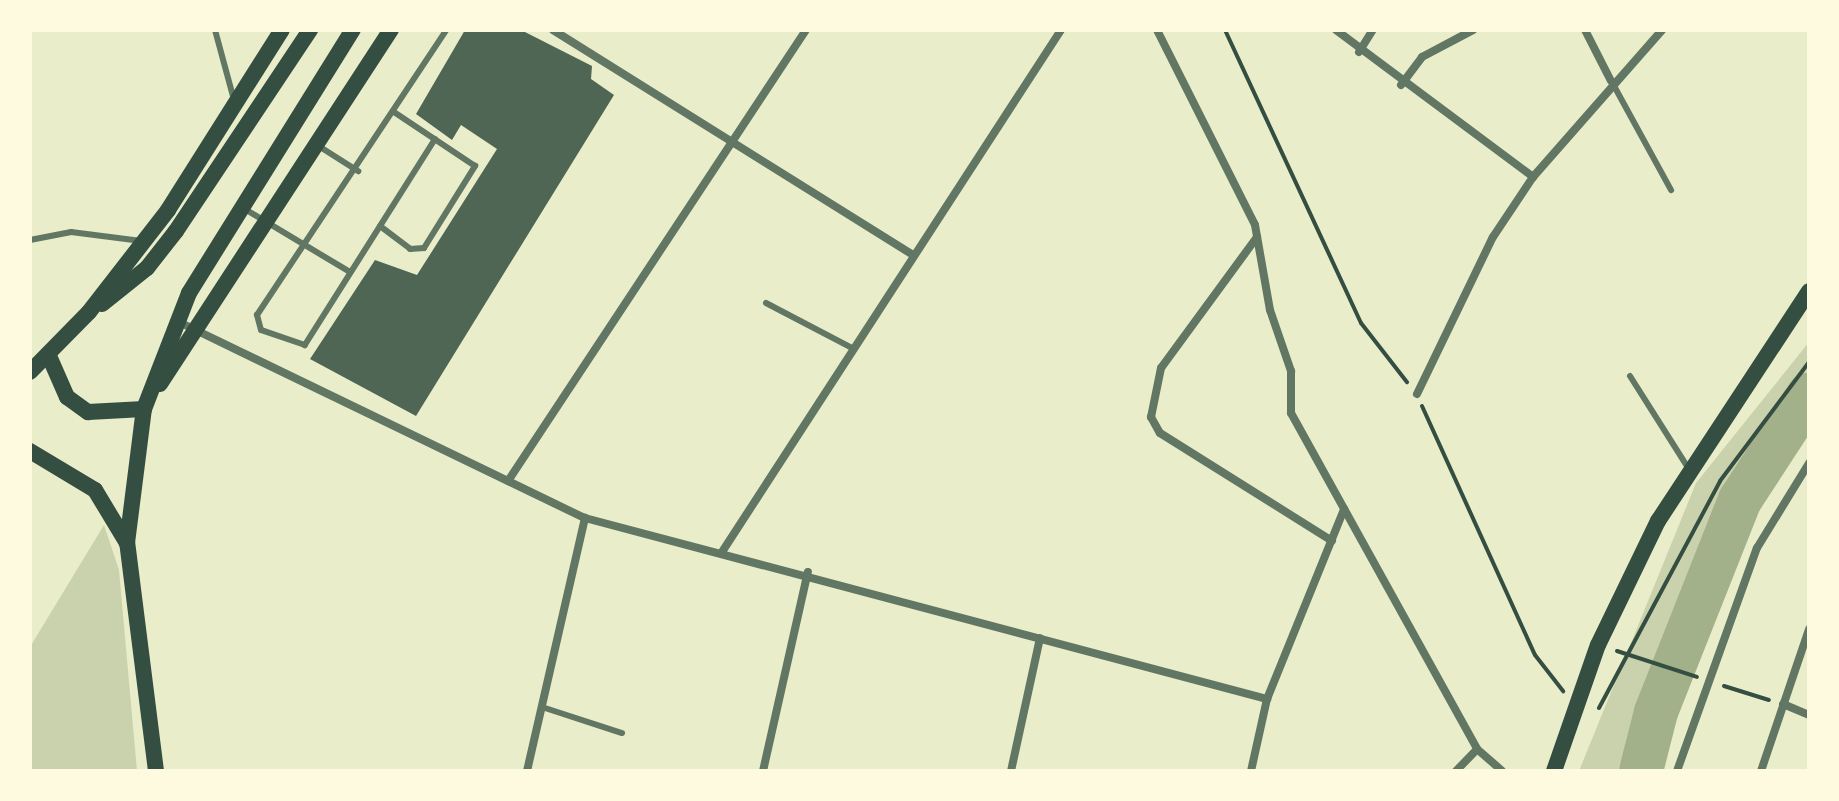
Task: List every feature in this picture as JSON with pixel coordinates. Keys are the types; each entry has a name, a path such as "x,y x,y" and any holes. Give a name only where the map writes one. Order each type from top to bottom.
{"main road":[{"path":"30,372 89,312 144,241 282,30"},
{"path":"89,312 164,246 310,30"},
{"path":"156,771 127,543 144,409 176,320 241,206 353,30"},
{"path":"144,409 391,30"},
{"path":"1554,771 1574,704 1598,645 1687,466 1809,291"},
{"path":"49,356 67,397 88,412 144,409"},
{"path":"30,451 95,490 127,543"}],"street":[{"path":"553,30 912,254"},
{"path":"508,481 806,30"},
{"path":"722,552 912,254 1061,30"},
{"path":"1157,30 1257,237 1270,310 1291,371 1291,413 1477,749 1502,771"},
{"path":"1336,30 1401,85 1533,177"},
{"path":"1359,52 1373,30"},
{"path":"1401,85 1422,57 1473,30"},
{"path":"1585,30 1611,81"},
{"path":"1417,394 1493,237 1533,177 1611,81 1662,30"},
{"path":"1257,237 1161,368 1151,417 1160,433 1332,541"},
{"path":"176,320 585,518 808,572 1267,699"},
{"path":"1677,771 1757,548 1809,463"},
{"path":"1251,771 1267,699 1344,509"},
{"path":"527,771 545,708 585,518"},
{"path":"763,771 808,572"},
{"path":"1761,771 1809,629"},
{"path":"1011,771 1040,638"},
{"path":"1783,704 1809,715"},
{"path":"1456,771 1477,749"}],"lane":[{"path":"215,30 235,104"},
{"path":"435,139 305,345 261,330 257,315 358,171 446,30"},
{"path":"1611,81 1671,190"},
{"path":"380,226 410,249 424,248 474,173 472,161 394,112"},
{"path":"317,145 358,171"},
{"path":"241,206 350,272"},
{"path":"30,240 71,232 164,246"},
{"path":"766,303 854,349"},
{"path":"1630,376 1687,466"},
{"path":"545,708 622,733"}],"path":[{"path":"1225,30 1361,323 1417,394 1535,655 1574,704 1594,717 1720,481 1809,362"},
{"path":"1598,645 1783,704"}],"green space":[{"path":"1809,342 1809,369 1754,440 1636,711 1618,771 1579,771 1696,483"},
{"path":"104,525 119,570 137,771 30,771 30,647"}],"building":[{"path":"465,30 521,30 592,66 591,79 614,95 416,416 310,359 375,260 417,275 497,149 461,125 452,140 416,114"}],"waterway":[{"path":"1641,771 1656,712 1740,500 1809,394"}]}
